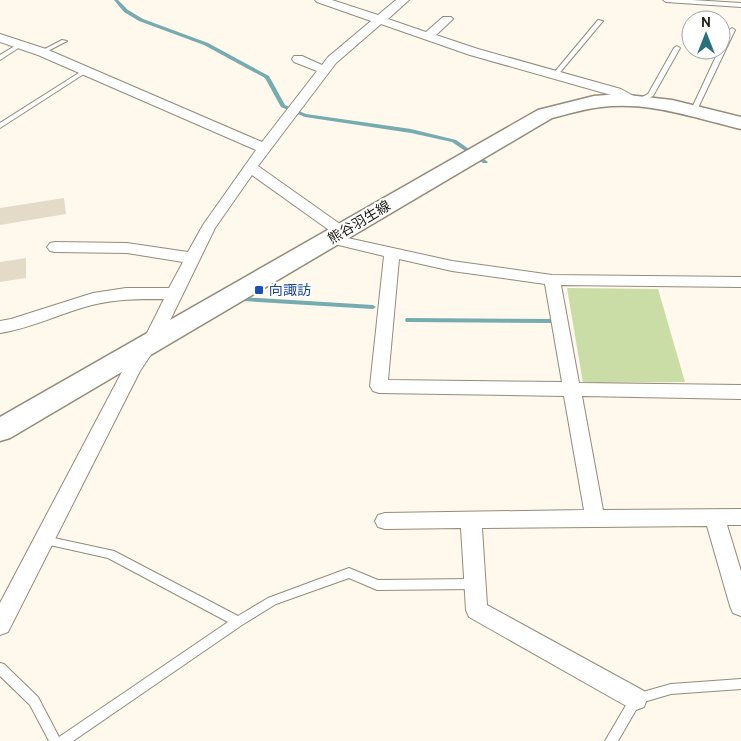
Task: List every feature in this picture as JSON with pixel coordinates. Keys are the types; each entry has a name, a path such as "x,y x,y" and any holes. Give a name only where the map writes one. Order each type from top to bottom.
{"main road":[{"name":"熊谷羽生線","path":"0,430 545,114 575,105 603,101 637,102 694,110 741,123"}],"street":[{"path":"0,626 134,368 176,294 208,228 250,166 332,60 403,0"},
{"path":"329,1 380,21 616,92 637,102"},
{"path":"427,36 447,19"},
{"path":"0,38 42,52 264,148"},
{"path":"298,60 324,70"},
{"path":"250,166 336,235 392,252 452,266 552,280 741,282"},
{"path":"55,247 127,248 193,258"},
{"path":"392,252 379,386 741,392"},
{"path":"552,280 595,519"},
{"path":"0,327 13,325 93,299 126,293 176,294"},
{"path":"715,518 741,606"},
{"path":"385,521 741,518"},
{"path":"471,521 477,610 636,699"}],"lane":[{"path":"666,0 741,5"},
{"path":"555,75 600,21"},
{"path":"694,110 732,30"},
{"path":"42,52 64,41"},
{"path":"0,58 20,45"},
{"path":"637,102 651,95 677,48"},
{"path":"0,126 85,71"},
{"path":"45,540 110,554 238,622"},
{"path":"63,741 272,601 350,573 377,585 475,584"},
{"path":"0,668 34,700 55,741"},
{"path":"611,741 636,699 671,689 741,684"}],"green space":[{"path":"567,288 658,289 685,382 583,383"}],"building":[{"path":"64,198 66,214 0,225 0,208"},
{"path":"26,258 26,278 0,282 0,262"}],"waterway":[{"path":"116,0 126,11 141,20 206,44 267,77 283,106 305,115 411,131 454,141 485,162"},
{"path":"243,299 373,307"},
{"path":"408,320 556,321"}],"place":[{"name":"向諏訪","path":"259,290"}]}
